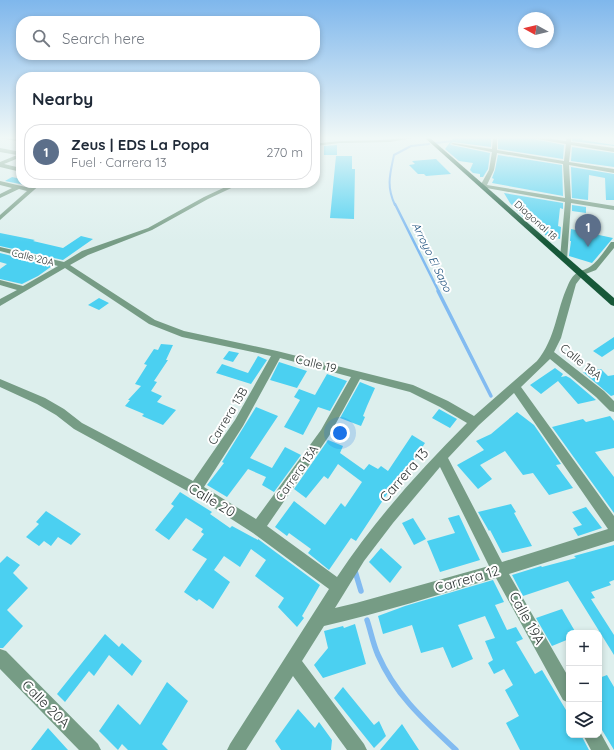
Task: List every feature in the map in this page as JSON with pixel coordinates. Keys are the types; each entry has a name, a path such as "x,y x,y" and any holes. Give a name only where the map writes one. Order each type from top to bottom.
{"main road":[{"name":"Diagonal 18","path":"467,172 614,303"}],"street":[{"path":"483,186 488,181 490,172"},
{"path":"564,258 568,200 566,172"},
{"path":"0,183 16,187"},
{"path":"483,186 614,208"},
{"path":"0,196 16,188"},
{"path":"22,188 31,190"},
{"path":"0,218 34,188"},
{"path":"0,303 85,253 150,229 206,198 228,188"},
{"path":"580,273 593,268 614,244"},
{"name":"Calle 20A","path":"0,249 65,265 152,322"},
{"name":"Carrera 13","path":"236,750 358,556 388,518 441,457 474,422 540,364 549,353 556,338 572,284 580,273"},
{"path":"0,282 24,289"},
{"name":"Calle 19","path":"152,322 182,334 277,354 413,389 444,404 474,422"},
{"name":"Calle 18A","path":"549,353 588,384 614,408"},
{"name":"Carrera 13B","path":"196,489 222,452 261,386 277,354"},
{"name":"Carrera 13A","path":"258,528 325,433 358,374"},
{"name":"Calle 20","path":"0,383 33,396 68,417 78,426 196,489 258,528 338,587"},
{"path":"515,386 614,527"},
{"name":"Calle 19A","path":"441,457 500,570 566,689"},
{"name":"Carrera 12","path":"318,619 356,611 376,604 500,570 614,534"},
{"name":"Calle 20A","path":"0,657 92,750"},
{"path":"292,661 358,750"},
{"path":"594,738 601,750"}],"building":[{"path":"334,172 355,172 354,219 330,218"},
{"path":"416,172 449,172 451,174 426,176 424,174 418,174"},
{"path":"472,172 486,172 483,177 480,177 480,174"},
{"path":"494,172 562,172 563,196 492,183 494,179 492,178"},
{"path":"571,172 602,172 614,174 614,200 606,200 605,178 589,175 588,200 572,198"},
{"path":"12,177 16,178 16,183 5,181"},
{"path":"504,193 563,203 563,209 560,208 558,226 561,227 560,239 545,235 546,226 538,224 539,220 535,219 536,216 523,217 510,203"},
{"path":"572,205 586,207 586,213 572,211"},
{"path":"571,229 613,238 592,263 569,256"},
{"path":"0,233 35,240 33,241 63,248 81,236 93,239 63,260 0,246"},
{"path":"0,253 52,266 38,276 22,284 0,279 0,269 7,264 0,262"},
{"path":"99,298 109,303 99,310 88,305"},
{"path":"614,337 614,349 602,357 593,351"},
{"path":"161,344 173,345 166,360 168,360 154,381 157,382 151,391 162,396 157,402 176,410 163,425 142,416 144,414 125,406 130,400 128,400 141,386 135,384 147,365 144,364 154,349 158,350"},
{"path":"229,351 239,353 233,362 223,359"},
{"path":"258,356 267,360 251,384 216,373 222,364 248,373"},
{"path":"279,362 307,371 297,388 270,380"},
{"path":"555,368 563,374 561,377 566,376 570,378 596,400 578,404 558,381 541,394 530,385"},
{"path":"601,369 608,376 614,375 614,395 611,396 583,372"},
{"path":"327,374 347,381 330,411 318,407 303,435 284,427 300,400 294,397 299,389 315,395"},
{"path":"360,382 375,388 363,416 365,417 361,426 340,418"},
{"path":"256,407 278,416 250,458 272,468 285,447 301,455 274,492 262,485 266,477 248,469 227,497 207,485 224,463 222,462"},
{"path":"439,409 457,419 450,428 432,418"},
{"path":"517,412 534,425 561,464 556,465 573,488 549,495 533,473 523,475 505,451 480,465 492,479 478,489 457,465 484,450 476,441 491,434"},
{"path":"610,416 614,421 614,448 595,452 614,477 614,513 552,427 583,419 586,422"},
{"path":"412,435 425,443 394,490 391,488 356,541 351,538 329,570 308,553 311,549 289,533 287,536 275,527 294,501 325,525 341,503 345,507 362,482 338,464 328,479 324,476 306,498 294,489 328,440 343,446 340,453 364,470 369,464 378,469 381,466 388,471"},
{"path":"180,492 212,512 210,514 230,528 232,526 258,539 320,585 302,616 304,618 297,627 278,607 284,598 255,576 266,560 251,549 240,567 224,556 214,570 230,582 213,609 199,599 197,601 184,592 207,559 192,550 204,534 201,532 203,529 186,518 169,540 155,530 174,506 171,504"},
{"path":"511,504 516,512 514,513 532,546 502,553 490,530 489,531 478,512"},
{"path":"586,507 602,528 578,536 573,528 582,525 572,512"},
{"path":"46,511 81,534 71,545 58,537 51,546 44,541 39,546 26,537 39,524 36,522"},
{"path":"459,515 480,560 440,572 427,541 455,533 448,518"},
{"path":"413,518 426,539 414,545 402,523"},
{"path":"614,545 614,580 609,582 611,585 591,592 595,598 591,599 614,635 614,655 602,636 602,630 598,630 568,581 523,596 512,575 541,566 576,558 574,556"},
{"path":"381,548 402,567 390,583 369,562"},
{"path":"7,556 20,565 13,573 28,588 7,610 23,626 3,648 0,648 0,563"},
{"path":"493,580 504,602 495,605 507,630 516,627 523,639 516,642 535,674 542,670 566,710 566,738 583,738 589,750 520,750 506,723 519,716 505,690 513,685 504,669 494,674 488,663 493,660 485,641 495,638 485,616 458,625 473,659 452,668 443,647 421,653 412,625 383,634 378,616 405,606"},
{"path":"562,609 574,630 566,630 566,640 552,646 536,618"},
{"path":"355,624 366,664 323,678 314,665 328,648 324,631 343,626 344,628"},
{"path":"105,634 119,647 122,643 142,661 132,676 109,655 94,676 89,671 65,702 57,694"},
{"path":"607,675 614,687 614,750 602,730 602,677"},
{"path":"167,682 188,701 162,744 168,750 128,750 122,744 118,750 99,731 118,704 140,725"},
{"path":"343,687 374,725 379,721 386,736 374,748 334,698"},
{"path":"298,709 315,728 319,722 332,740 331,750 281,750 275,741"},
{"path":"402,724 419,750 380,750"},
{"path":"48,728 68,750 31,750"}],"waterway":[{"name":"Arroyo El Sapo","path":"390,172 390,192 395,205"},
{"name":"Arroyo El Sapo","path":"395,204 439,292"},
{"name":"Arroyo El Sapo","path":"438,291 491,396"},
{"name":"Arroyo El Sapo","path":"355,571 361,591"},
{"name":"Arroyo El Sapo","path":"367,620 378,655 393,683 412,707 456,750"}],"place":[{"name":"Zeus | EDS La Popa","path":"588,247"}]}
